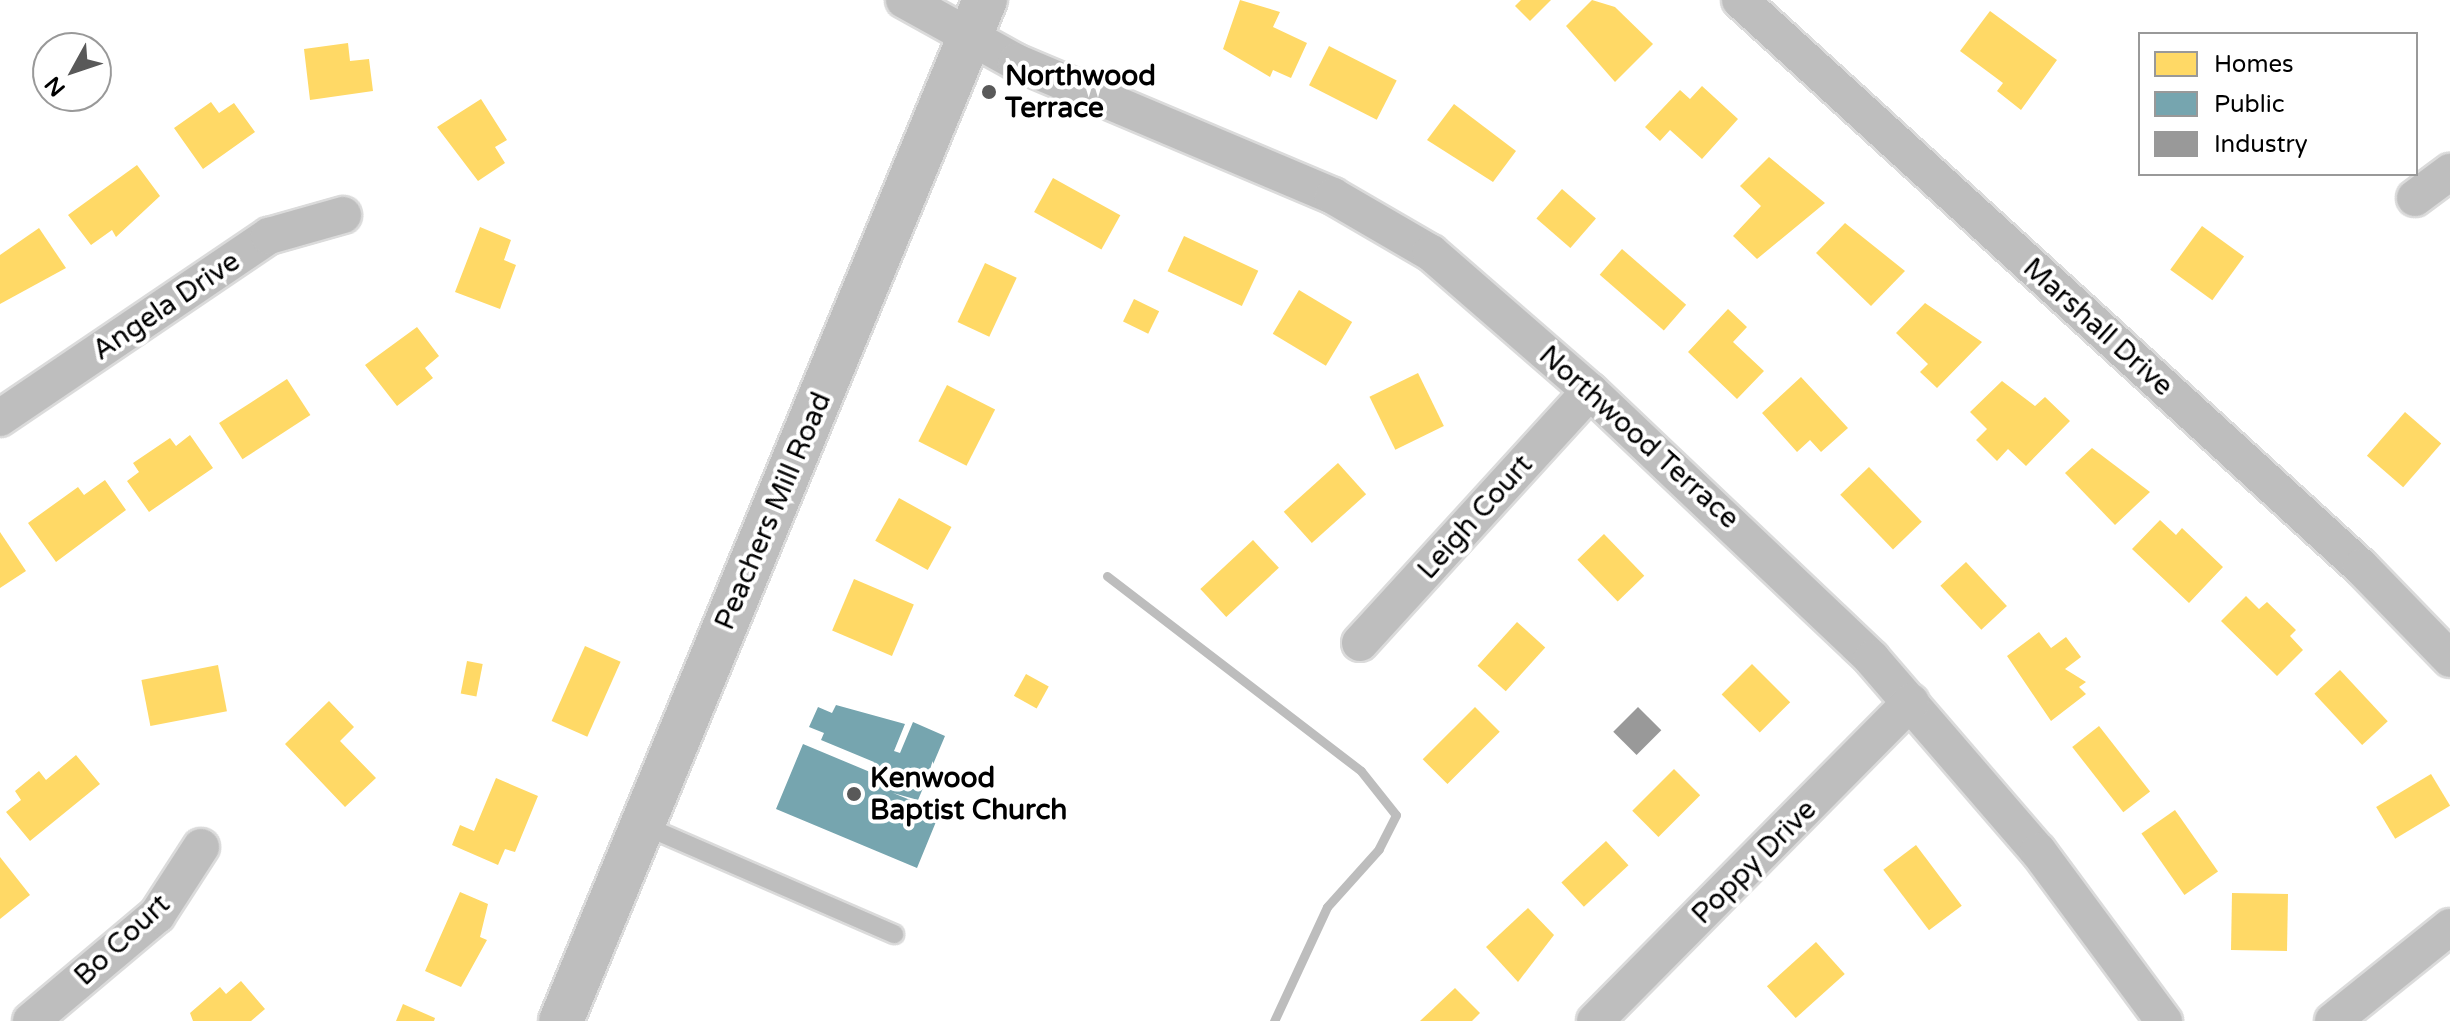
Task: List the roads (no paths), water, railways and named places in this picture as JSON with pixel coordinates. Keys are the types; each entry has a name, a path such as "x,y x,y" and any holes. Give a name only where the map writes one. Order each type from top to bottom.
{"main road":[{"name":"Peachers Mill Road","path":"561,1021 977,19"}],"street":[{"name":"Northwood Terrace","path":"904,0 977,19 1389,225 1590,391 1911,702 2038,851 2164,1021"},
{"name":"Marshall Drive","path":"1740,0 2361,567 2450,659"},
{"path":"2415,198 2450,172"},
{"name":"Angela Drive","path":"0,418 269,236 343,215"},
{"name":"Leigh Court","path":"1360,643 1590,391"},
{"name":"Poppy Drive","path":"1595,1021 1911,702"},
{"name":"Bo Court","path":"31,1021 157,915 201,847"},
{"path":"2333,1021 2450,927"}],"lane":[{"path":"643,825 894,934"}],"waterway":[{"path":"1107,576 1361,771 1396,815 1379,849 1327,907 1274,1021"}],"place":[{"name":"Northwood Terrace","path":"989,92"},
{"name":"Kenwood Baptist Church","path":"854,794"}]}
